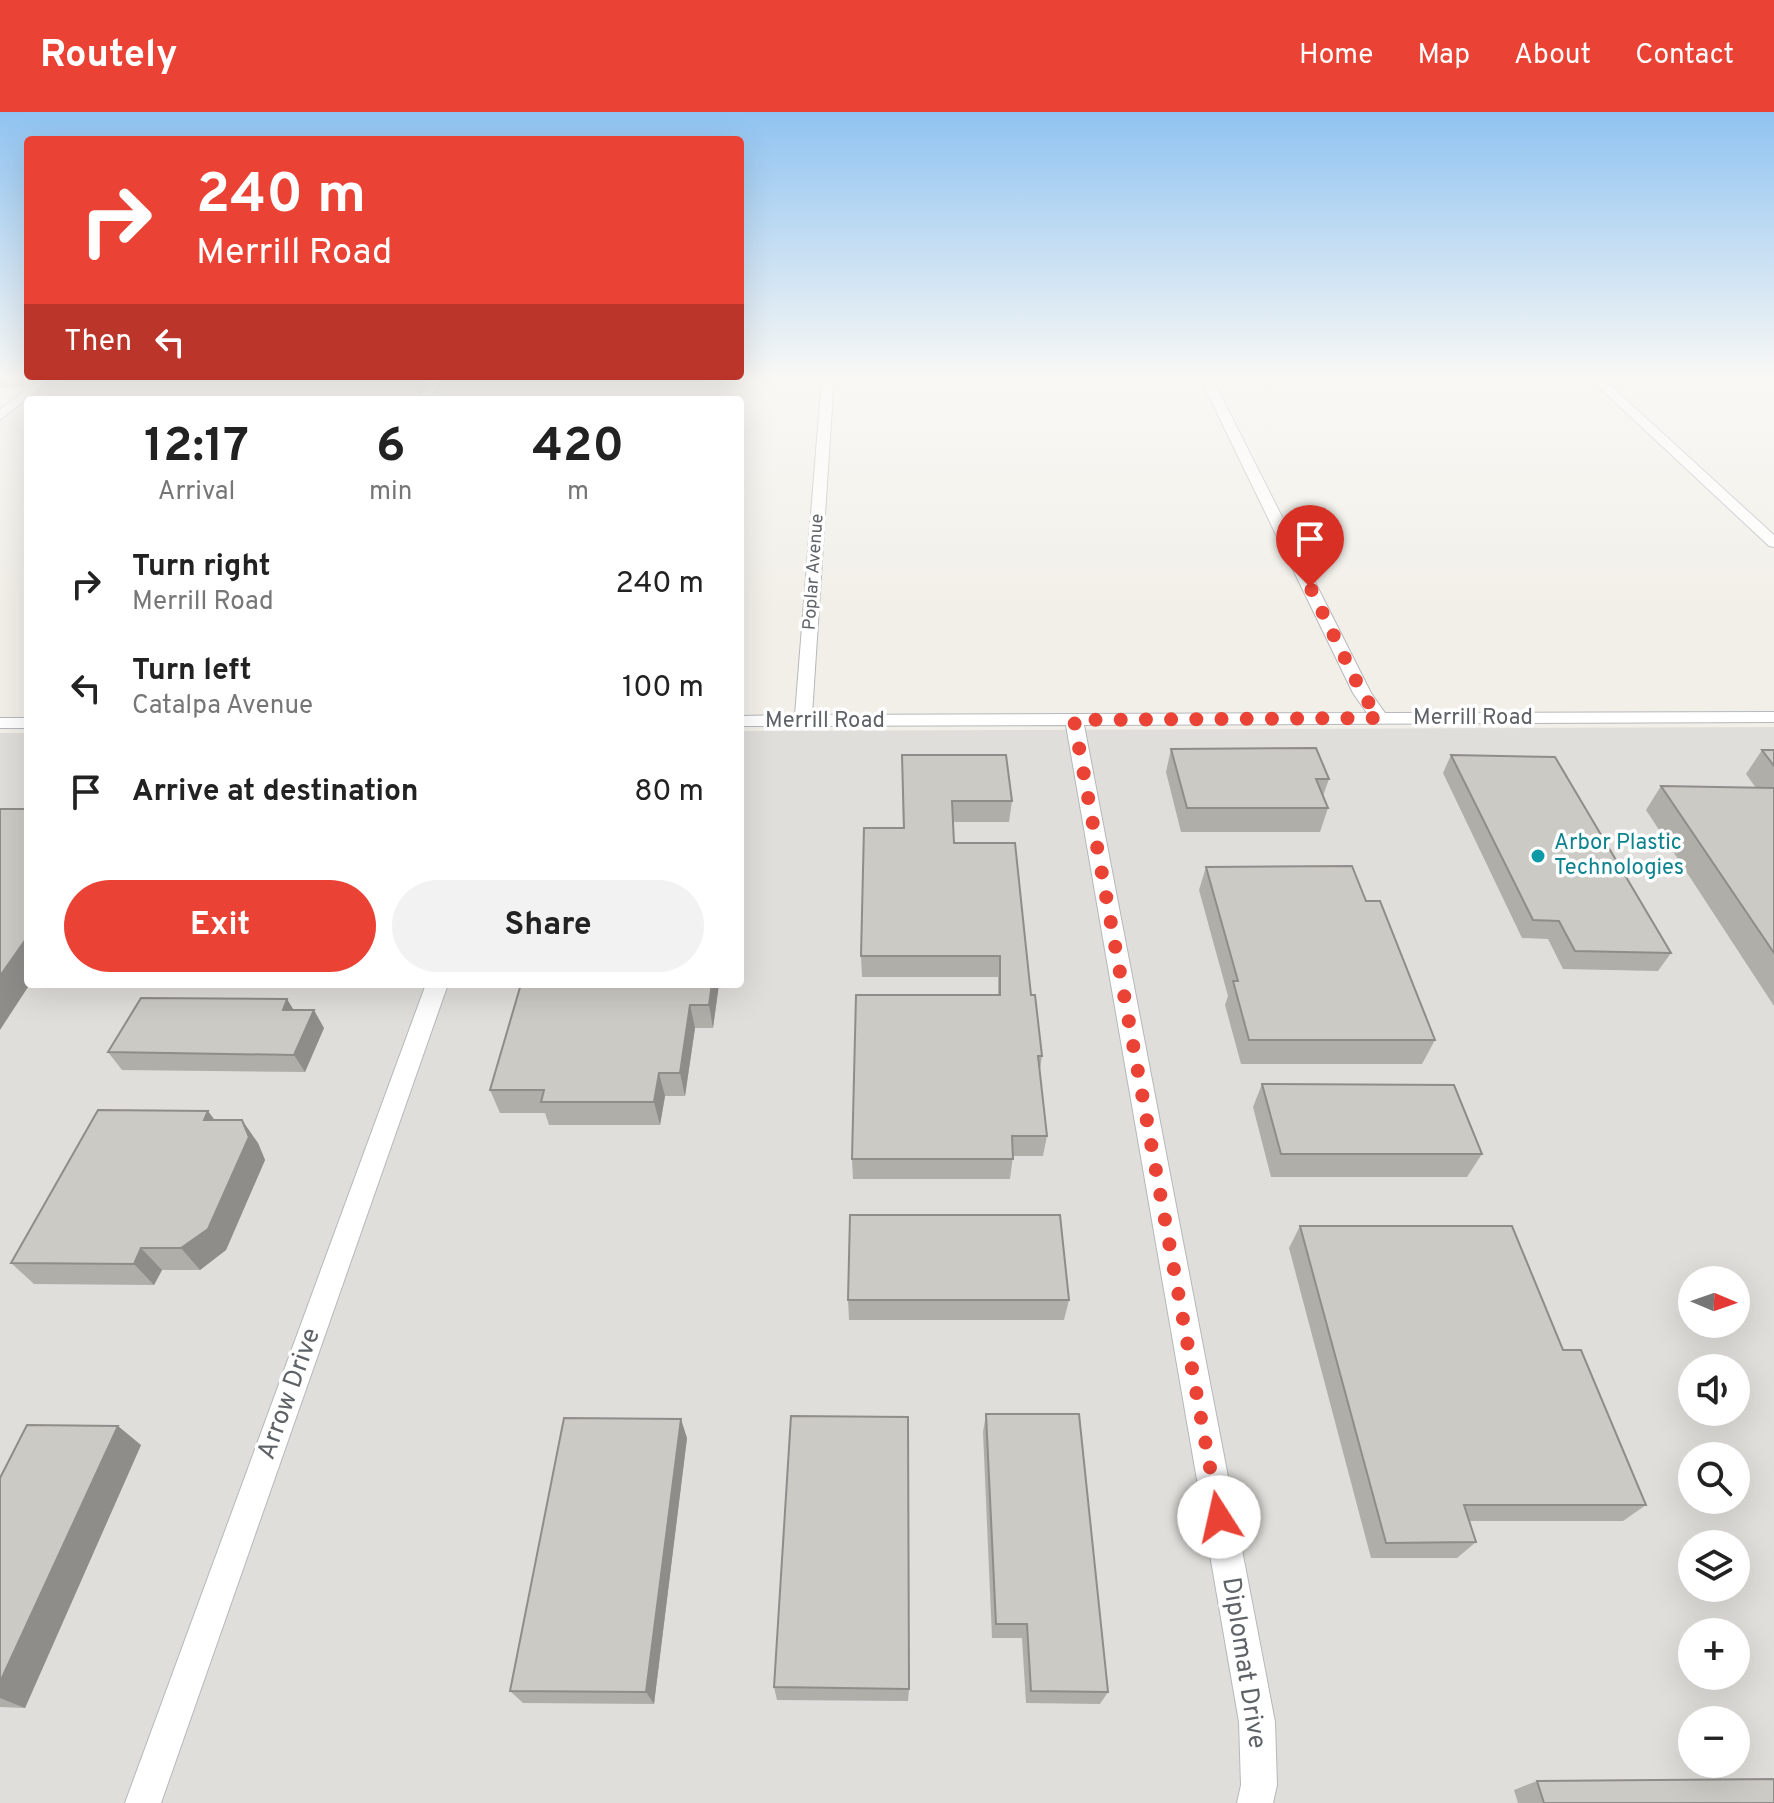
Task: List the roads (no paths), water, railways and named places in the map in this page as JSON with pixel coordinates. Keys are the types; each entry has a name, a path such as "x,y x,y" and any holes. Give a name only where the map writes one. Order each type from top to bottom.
{"street":[{"name":"Poplar Avenue","path":"803,721 822,455"},
{"path":"1244,455 1362,693 1379,718"},
{"path":"1679,455 1774,543"},
{"name":"Merrill Road","path":"744,721 1774,717"},
{"name":"Diplomat Drive","path":"1074,720 1257,1722 1259,1785 1255,1803"},
{"path":"0,723 24,723"},
{"name":"Arrow Drive","path":"143,1803 436,988"}],"place":[{"name":"Arbor Plastic Technologies","path":"1538,856"}]}
